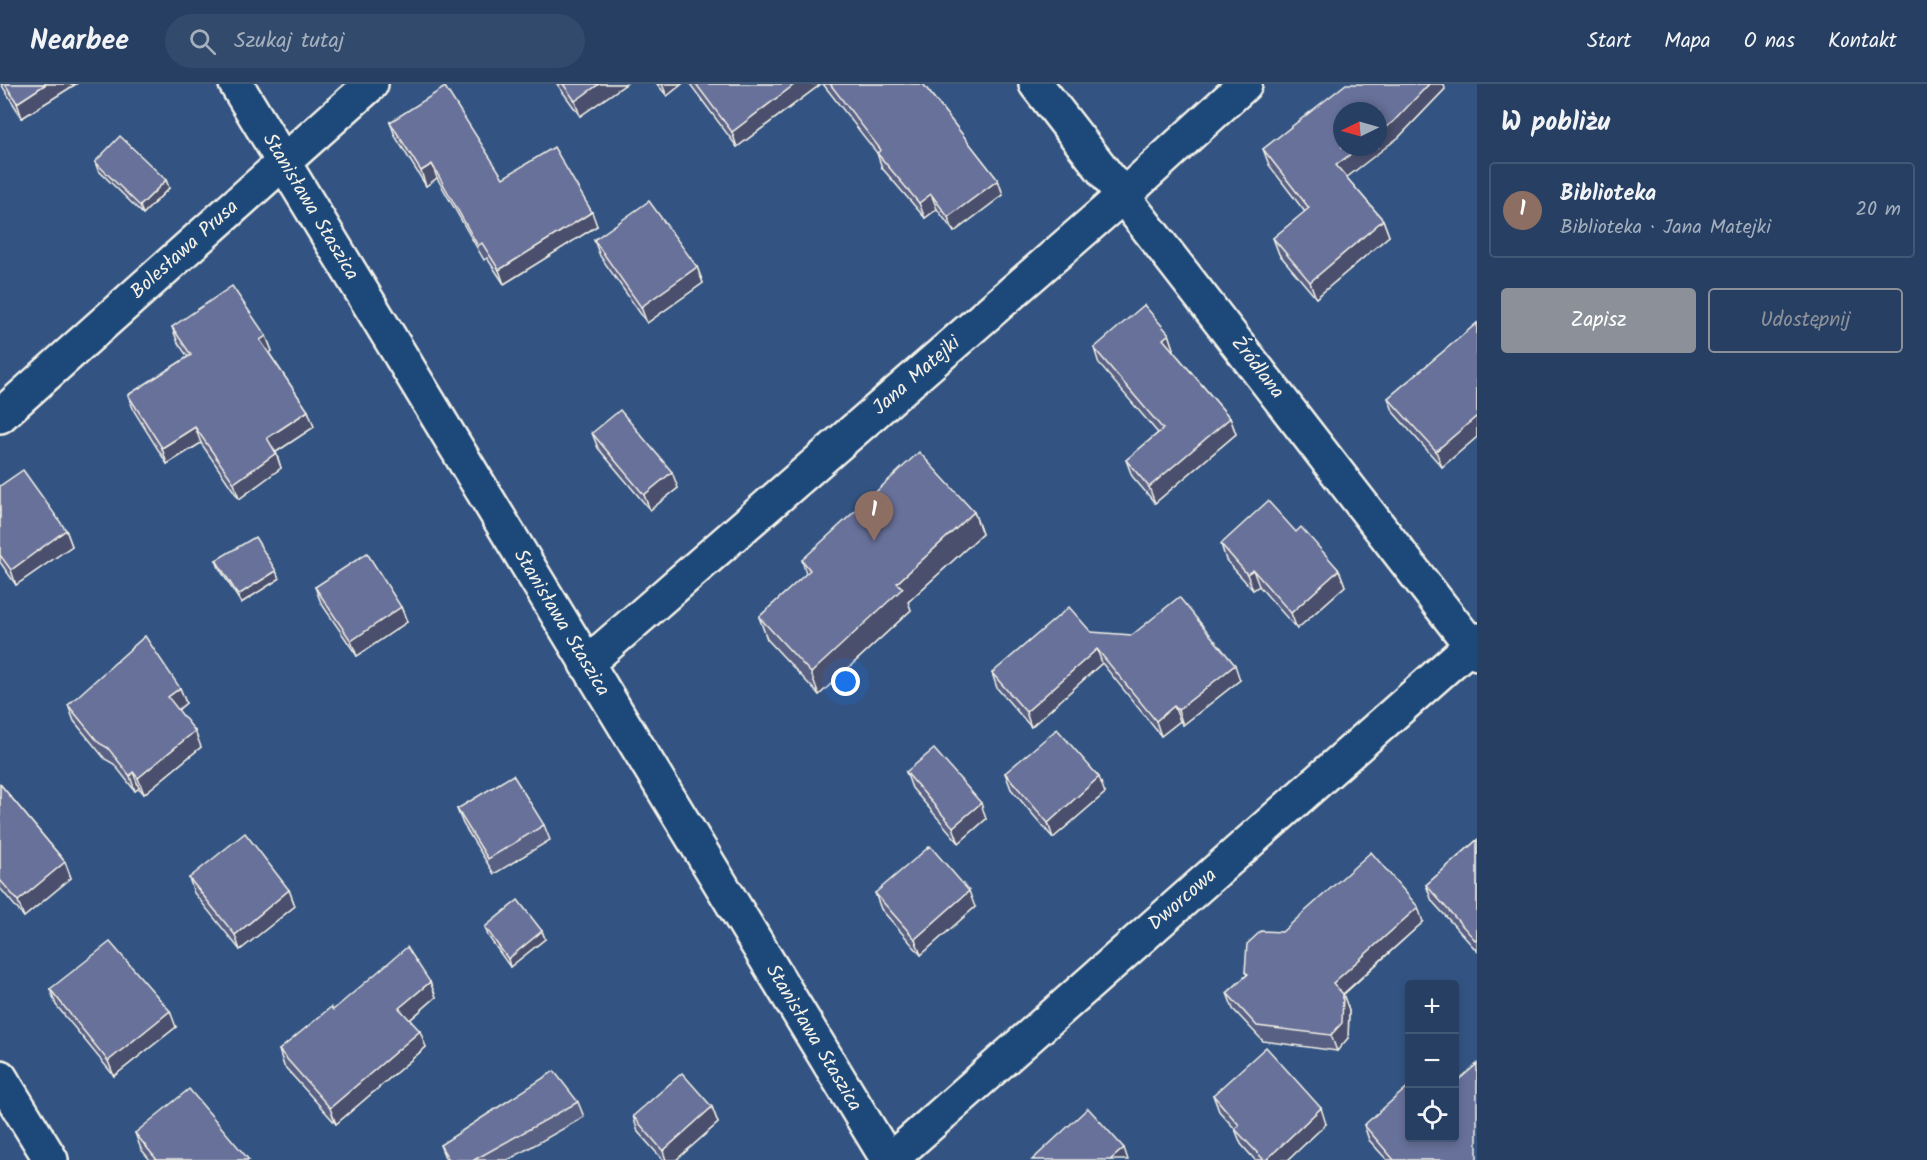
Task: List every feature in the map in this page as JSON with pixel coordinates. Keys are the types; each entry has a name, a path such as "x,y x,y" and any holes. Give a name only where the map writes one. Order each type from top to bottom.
{"street":[{"name":"Stanisława Staszica","path":"236,84 889,1160"},
{"name":"Bolesława Prusa","path":"0,416 371,84"},
{"name":"Źródlana","path":"1036,84 1475,646"},
{"name":"Jana Matejki","path":"586,664 1124,195 1245,84"},
{"name":"Dworcowa","path":"889,1160 1475,646"},
{"path":"0,1077 51,1160"}],"building":[{"path":"5,84 46,84 17,103"},
{"path":"563,84 599,84 575,101"},
{"path":"696,84 795,84 732,132"},
{"path":"830,84 923,84 998,180 948,217 931,194 919,203 877,153 881,150"},
{"path":"1346,84 1429,84 1387,126 1387,102 1333,102 1333,156 1348,156 1336,165 1383,220 1310,282 1273,238 1309,208 1263,149"},
{"path":"445,87 503,178 554,147 592,212 499,270 482,243 478,246 432,164 421,171 390,122"},
{"path":"120,136 166,180 140,206 95,162"},
{"path":"649,201 697,267 641,307 594,240"},
{"path":"232,286 266,336 260,340 308,411 267,438 276,453 234,483 195,427 162,448 128,395 191,355 172,327"},
{"path":"1144,305 1169,334 1163,339 1230,418 1149,487 1126,460 1163,429 1094,348"},
{"path":"1477,323 1477,416 1436,451 1388,398"},
{"path":"620,410 672,472 644,495 592,433"},
{"path":"919,452 974,512 897,583 903,588 811,673 759,617 810,570 802,560"},
{"path":"23,470 66,530 11,570 0,555 0,486"},
{"path":"1268,501 1296,532 1301,527 1339,570 1291,613 1253,570 1247,574 1221,544"},
{"path":"255,537 276,571 238,595 216,560"},
{"path":"367,553 401,607 351,641 315,587"},
{"path":"1179,597 1235,665 1178,710 1174,706 1156,721 1097,649 1026,712 992,673 1069,607 1091,632 1132,635"},
{"path":"145,636 180,688 168,697 195,731 138,778 133,772 130,776 108,748 99,743 68,705"},
{"path":"1057,729 1099,777 1048,823 1005,773"},
{"path":"934,749 981,803 953,827 906,772"},
{"path":"513,775 544,825 488,859 457,809"},
{"path":"0,784 65,862 18,901 0,880"},
{"path":"245,833 289,890 235,935 189,878"},
{"path":"1477,840 1477,938 1475,940 1426,885"},
{"path":"930,846 969,891 915,939 875,893"},
{"path":"1371,852 1418,907 1333,983 1343,994 1342,1023 1331,1035 1257,1026 1227,993 1248,974 1245,972 1247,944 1261,931 1282,932"},
{"path":"518,900 542,931 508,959 485,927"},
{"path":"110,942 170,1011 108,1061 50,989"},
{"path":"407,947 430,982 399,1008 420,1031 330,1108 279,1050 331,1007 333,1010"},
{"path":"1266,1047 1321,1108 1264,1160 1235,1129 1239,1125 1213,1095"},
{"path":"1477,1064 1477,1160 1394,1160 1364,1125 1405,1089 1405,1142 1459,1142 1459,1080"},
{"path":"554,1071 578,1102 474,1160 449,1160 440,1145"},
{"path":"682,1073 712,1107 663,1151 633,1116"},
{"path":"189,1089 249,1160 157,1160 135,1133"},
{"path":"1088,1108 1124,1148 1110,1160 1032,1160"}],"place":[{"name":"Biblioteka","path":"874,541"}]}
